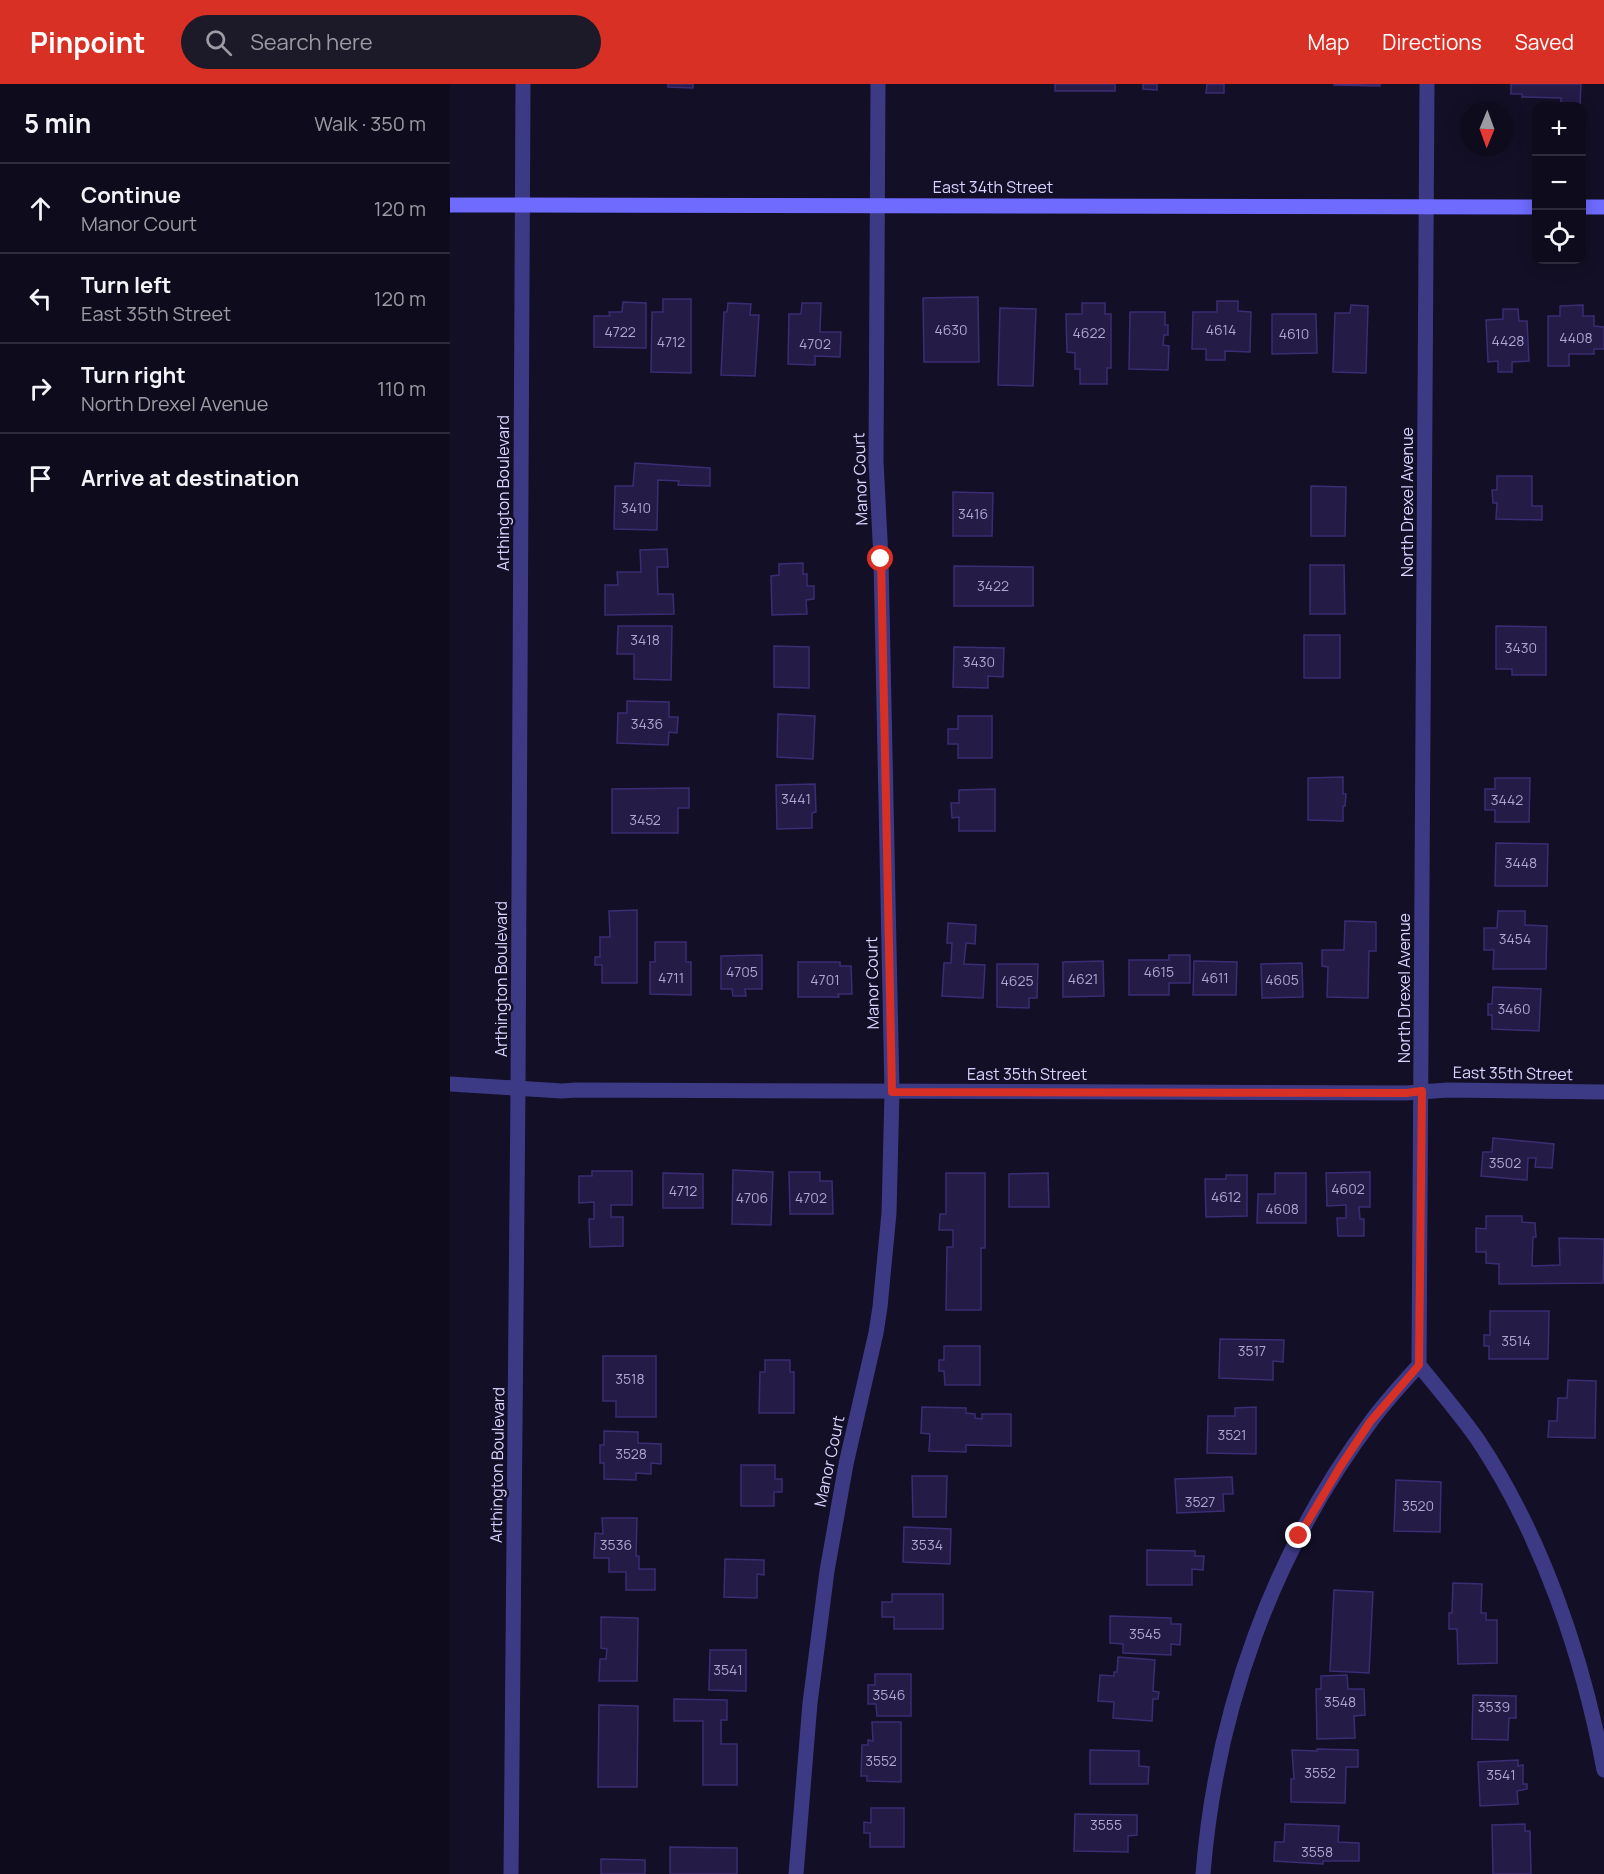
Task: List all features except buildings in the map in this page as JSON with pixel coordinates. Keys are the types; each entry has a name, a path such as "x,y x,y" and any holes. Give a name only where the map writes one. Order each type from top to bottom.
{"main road":[{"name":"East 34th Street","path":"450,205 1532,207"},
{"path":"1586,207 1604,207"}],"street":[{"name":"Arthington Boulevard","path":"511,1874 523,84"},
{"name":"Manor Court","path":"795,1874 810,1703 827,1571 846,1464 876,1333 889,1213 892,1092 881,559 876,461 878,84"},
{"name":"North Drexel Avenue","path":"1419,1365 1427,84"},
{"name":"East 35th Street","path":"450,1084 561,1091 1604,1092"},
{"path":"1203,1874 1211,1803 1225,1733 1242,1671 1260,1622 1299,1536 1340,1467 1378,1412 1419,1365 1479,1443 1514,1505 1543,1564 1580,1666 1604,1770"}],"route":[{"path":"881,559 892,1092 1406,1093 1422,1091 1419,1365 1370,1422 1299,1536"}]}
